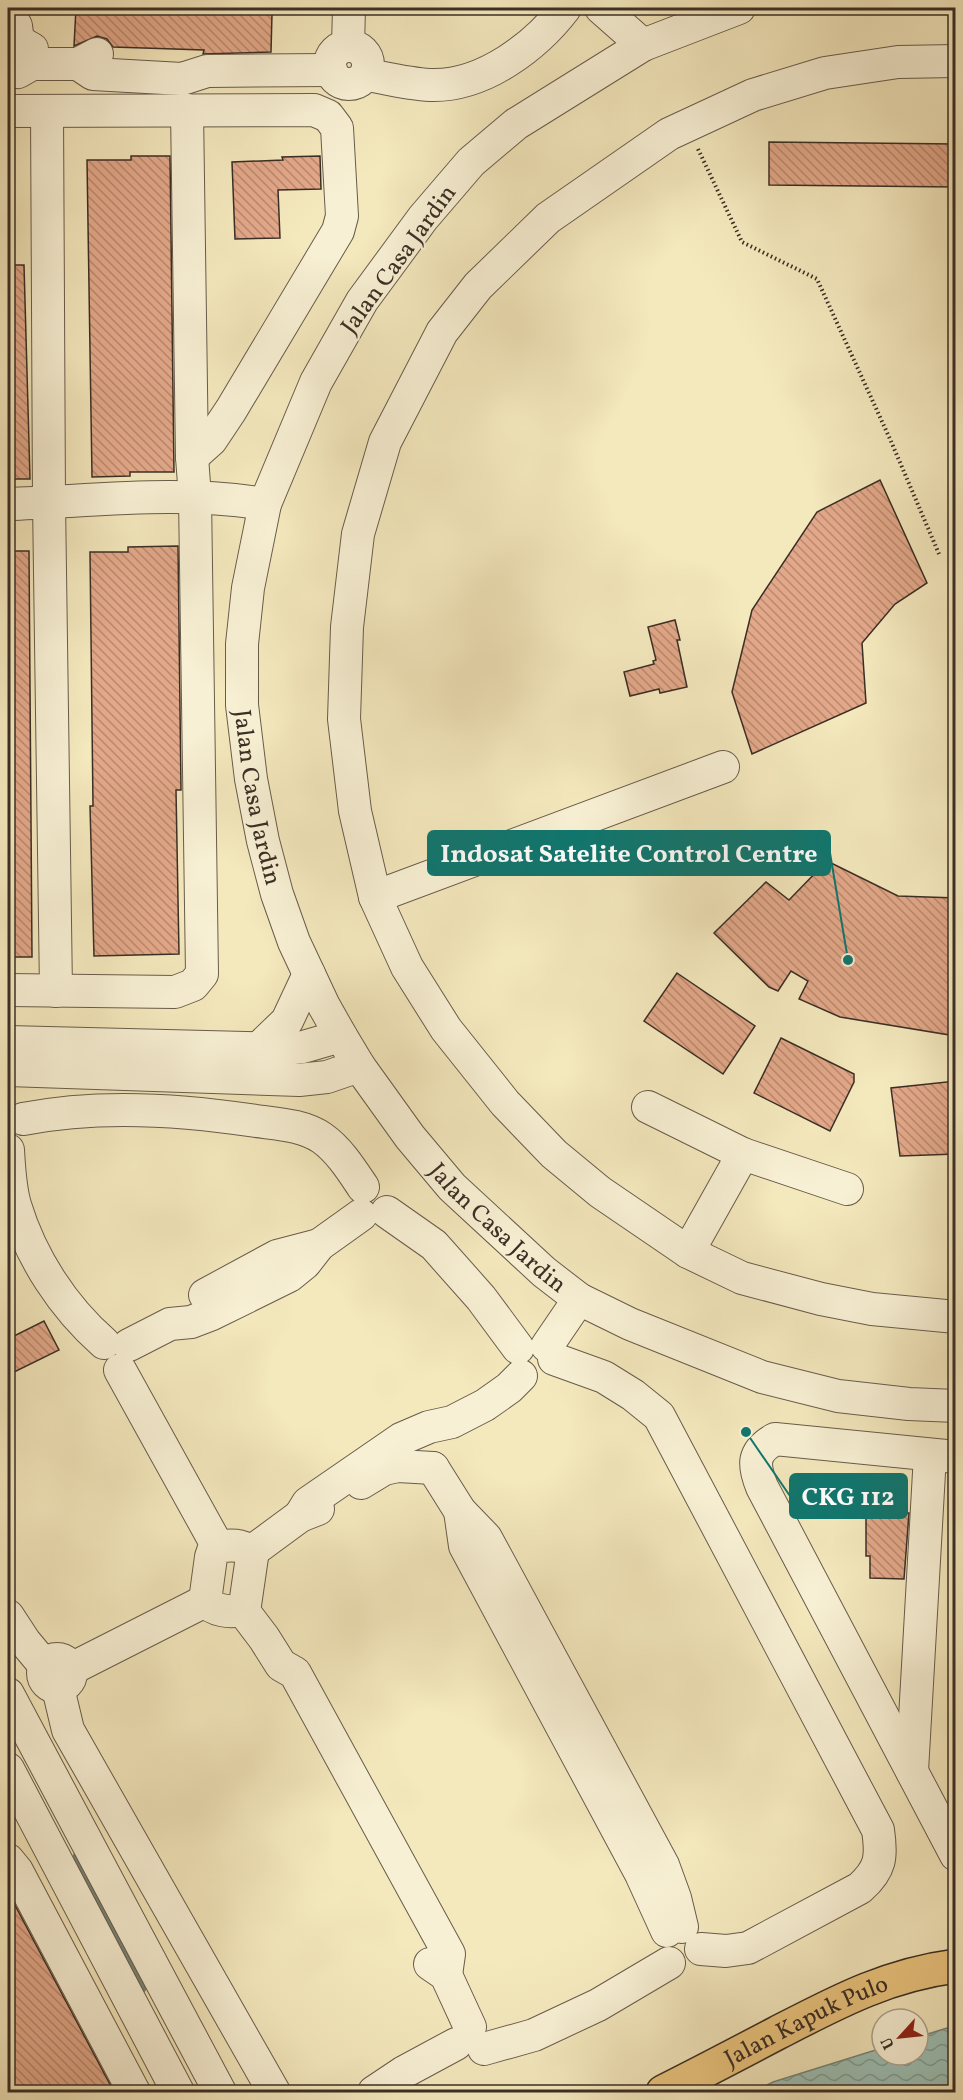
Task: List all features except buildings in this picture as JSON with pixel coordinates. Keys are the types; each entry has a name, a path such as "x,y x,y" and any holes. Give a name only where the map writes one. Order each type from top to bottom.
{"main road":[{"name":"Jalan Kapuk Pulo","path":"663,2092 836,2002 880,1983 911,1974 956,1966"}],"street":[{"path":"340,58 349,8"},
{"path":"17,38 78,64 96,54 184,59 207,71 340,58 355,47 365,55 368,62 366,75 433,85 459,82 495,68 526,49 550,27 565,8"},
{"path":"601,8 643,45"},
{"name":"Jalan Casa Jardin","path":"739,8 643,45 516,124 471,162 423,218 362,301 316,382 265,504 248,588 242,644 242,705 251,779 262,841 280,904 294,942 341,1036 359,1066 410,1137 452,1187 544,1272 579,1299 630,1324 762,1377 838,1396 909,1404 956,1406"},
{"path":"956,61 898,62 825,73 753,96 669,134 548,218 478,286 442,332 385,442 358,534 347,627 344,719 355,811 375,897 407,966 446,1029 505,1103 554,1154 600,1192 688,1252 742,1278 821,1299 872,1309 956,1317"},
{"path":"8,990 176,992 193,985 202,974 187,110"},
{"path":"8,111 314,110 328,116 337,128 342,216 339,231 260,365 211,440 192,457"},
{"path":"47,111 49,502 56,991"},
{"path":"8,504 195,496 230,498 265,504"},
{"path":"375,897 723,767"},
{"path":"258,1049 287,1021 309,974"},
{"path":"8,1042 284,1049 303,1047 341,1036"},
{"path":"8,1070 299,1080 327,1077 359,1066"},
{"path":"648,1107 743,1154 847,1189"},
{"path":"13,1124 93,1109 144,1111 219,1115 293,1126 303,1128 322,1138 348,1164 370,1205 434,1245 535,1357 604,1377 633,1395 658,1416 878,1830 881,1849 879,1865 872,1878 860,1888 748,1948 726,1951 676,1944 598,2005 534,2035 470,2041 404,2072 374,2092"},
{"path":"8,1150 15,1204 27,1234 53,1284 81,1323 117,1353 218,1547"},
{"path":"688,1252 743,1154"},
{"path":"117,1353 170,1324 184,1308 220,1286 277,1257 320,1245 370,1205"},
{"path":"300,1516 308,1503 387,1448 415,1432 452,1422 485,1405 509,1388 579,1299"},
{"path":"433,1468 452,1422"},
{"path":"912,1771 943,1456 775,1439 764,1445 756,1457 756,1472 762,1487 956,1855"},
{"path":"250,1552 300,1516 314,1511 384,1469 398,1466 433,1468"},
{"path":"433,1468 460,1511 465,1546 641,1874 676,1944"},
{"path":"205,1601 211,1557 218,1547 241,1546 250,1552 253,1563 247,1599 242,1610"},
{"path":"205,1601 213,1607 234,1612 242,1610"},
{"path":"58,1674 205,1601"},
{"path":"242,1610 281,1665 280,1685 288,1705 429,1963 446,1975 470,2041"},
{"path":"8,1616 25,1642 58,1674 68,1730 274,2092"},
{"path":"8,1694 220,2092"},
{"path":"8,1769 178,2092"},
{"path":"8,1860 17,1871 134,2092"},
{"path":"105,2037 172,2002"},
{"path":"412,2092 448,2067 470,2041"}],"path":[{"path":"686,127 742,242 817,279 890,439 939,554"}],"water":[{"path":"947,2028 955,2029 955,2092 753,2092 773,2082 870,2052 870,2067 930,2067 930,2033"}],"waterway":[{"path":"77,1856 142,1989"}],"place":[{"name":"Indosat Satelite Control Centre","path":"848,960"},
{"name":"CKG 112","path":"746,1432"}]}
